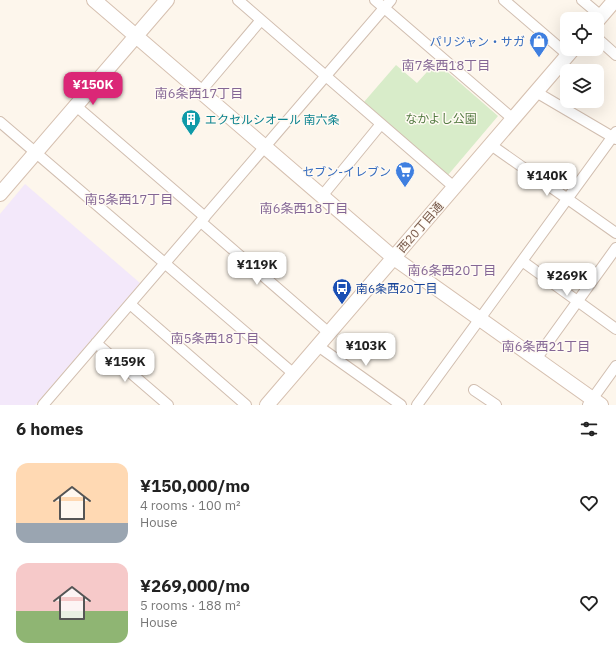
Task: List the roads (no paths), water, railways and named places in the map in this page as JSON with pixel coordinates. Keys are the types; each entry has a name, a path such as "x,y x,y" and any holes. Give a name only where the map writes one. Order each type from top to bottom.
{"street":[{"path":"94,0 394,258 536,359 594,403 616,366"},
{"path":"0,194 167,0"},
{"path":"238,0 454,187"},
{"path":"375,0 513,118"},
{"path":"43,405 391,0"},
{"path":"504,0 560,44"},
{"path":"582,0 593,12"},
{"path":"604,12 615,0"},
{"path":"200,91 261,20"},
{"path":"604,44 616,55"},
{"name":"西20丁目通","path":"267,405 567,56"},
{"path":"417,405 615,136 536,92"},
{"path":"76,106 329,333"},
{"path":"0,122 294,374"},
{"path":"322,196 381,124"},
{"path":"491,145 616,233"},
{"path":"536,359 616,248"},
{"path":"522,261 616,329"},
{"path":"130,304 246,405"},
{"path":"96,344 168,405"},
{"path":"318,346 401,405"},
{"path":"474,390 496,405"}],"place":[{"name":"パリジャン・サガ","path":"539,58"},
{"name":"エクセルシオール 南六条","path":"191,136"},
{"name":"セブン-イレブン","path":"405,188"},
{"name":"南6条西20丁目","path":"342,305"}],"district":[{"name":"南7条西18丁目","path":"446,65"},
{"name":"南6条西17丁目","path":"199,93"},
{"name":"南5条西17丁目","path":"129,199"},
{"name":"南6条西18丁目","path":"304,208"},
{"name":"南6条西20丁目","path":"452,270"},
{"name":"南5条西18丁目","path":"215,338"},
{"name":"南6条西21丁目","path":"546,346"}],"park label":[{"name":"なかよし公園","path":"441,118"}]}
